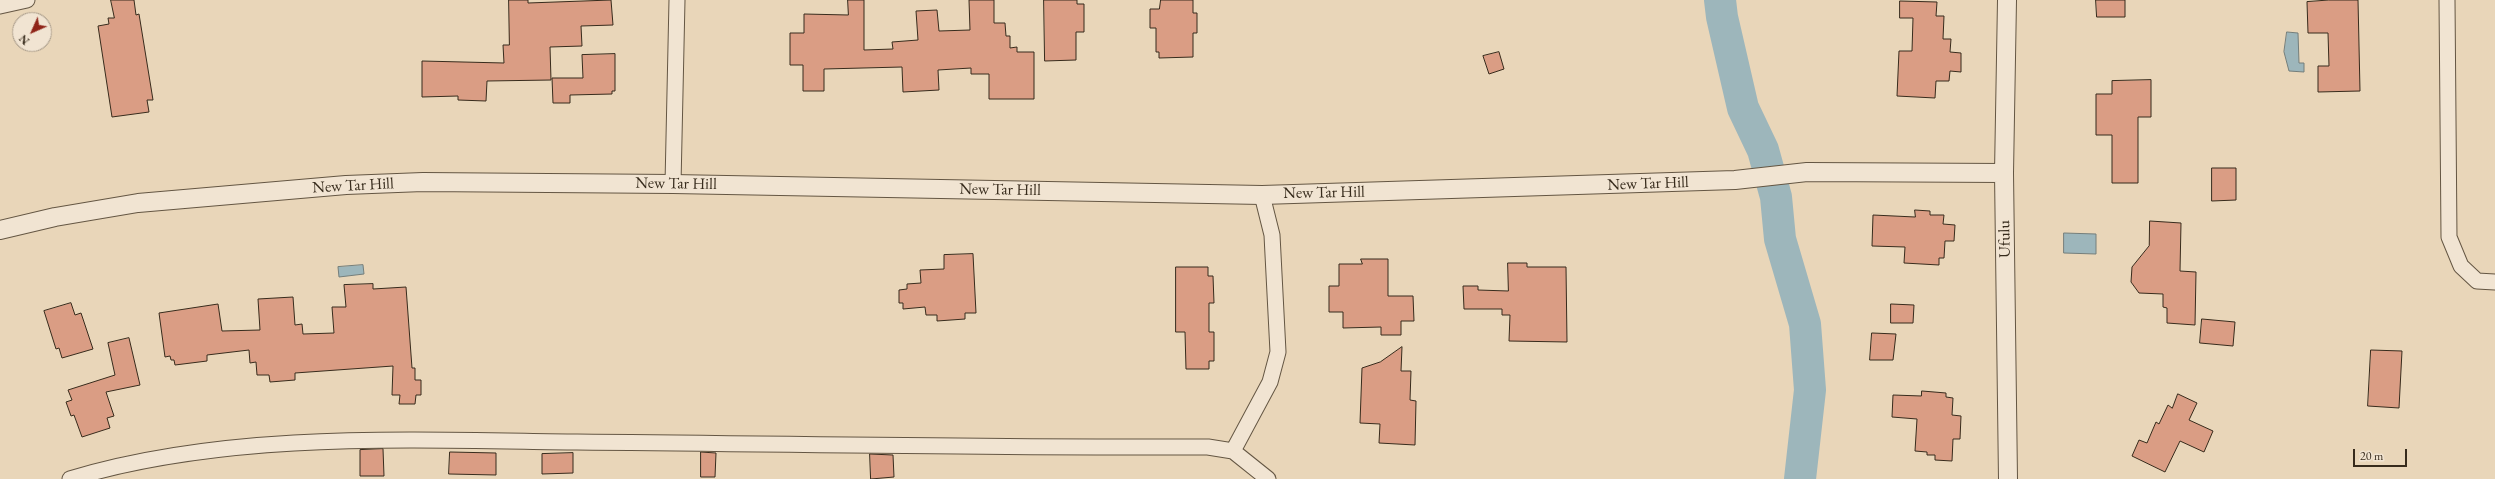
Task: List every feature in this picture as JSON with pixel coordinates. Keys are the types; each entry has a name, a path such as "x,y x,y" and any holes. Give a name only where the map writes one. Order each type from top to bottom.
{"street":[{"path":"0,6 26,0"},
{"path":"673,184 677,0"},
{"name":"Ufulu","path":"2007,0 2004,173 2008,479"},
{"path":"2447,0 2449,237 2461,266 2477,281 2495,282"},
{"name":"New Tar Hill","path":"0,230 55,217 138,203 346,185 423,182 673,184 1262,195 1735,180 1807,172 2004,173"},
{"path":"1233,451 1270,382 1278,352 1272,235 1262,195"},
{"path":"70,479 116,465 172,455 230,448 349,442 1208,447 1233,451 1268,479"}],"water":[{"path":"2287,32 2298,33 2299,63 2304,63 2304,72 2289,71 2284,52"},
{"path":"2064,233 2096,234 2096,254 2064,253"},
{"path":"363,265 364,274 339,277 338,267"}],"building":[{"path":"111,0 134,0 136,15 139,14 153,100 147,100 149,112 112,117 98,26 109,24 108,18 114,18"},
{"path":"509,0 528,0 528,3 611,0 613,25 581,26 582,46 550,47 551,80 487,81 486,101 458,100 458,96 422,97 422,61 504,63 503,45 509,45"},
{"path":"848,0 864,0 864,50 893,49 892,42 918,40 916,11 937,10 939,31 970,30 969,0 994,0 994,23 1005,23 1006,36 1010,36 1010,48 1017,47 1017,52 1034,52 1034,99 989,99 989,74 971,74 971,68 938,70 939,90 903,92 902,67 824,69 824,91 803,91 803,65 790,65 790,33 804,33 804,14 848,15"},
{"path":"1044,0 1077,0 1077,4 1084,4 1084,32 1076,32 1076,60 1045,61"},
{"path":"1161,0 1193,0 1193,13 1197,13 1197,33 1193,33 1193,57 1159,58 1159,52 1156,52 1156,28 1150,28 1150,9 1159,9"},
{"path":"2096,0 2125,0 2125,17 2097,17"},
{"path":"2358,0 2360,91 2318,92 2318,66 2329,66 2328,33 2308,33 2307,2"},
{"path":"1900,1 1937,2 1936,16 1944,16 1943,39 1951,39 1950,52 1961,53 1961,72 1950,71 1949,81 1936,81 1935,98 1897,96 1899,51 1912,51 1913,18 1900,18"},
{"path":"1499,52 1504,69 1489,74 1483,56"},
{"path":"615,54 615,91 612,91 612,94 570,95 570,103 553,103 552,78 583,78 582,55"},
{"path":"2151,80 2151,117 2138,117 2138,183 2112,183 2112,135 2096,135 2096,94 2112,94 2112,81"},
{"path":"2212,168 2236,168 2236,200 2212,201"},
{"path":"1915,210 1930,211 1930,215 1944,215 1943,224 1955,225 1954,241 1945,241 1944,258 1939,258 1939,265 1904,263 1905,247 1872,246 1873,215 1915,217"},
{"path":"2150,221 2181,223 2180,271 2196,272 2195,325 2167,323 2167,308 2163,307 2163,294 2139,293 2131,282 2132,267 2149,246"},
{"path":"973,254 976,313 965,313 965,319 937,321 937,315 926,315 925,307 903,309 903,303 899,303 899,290 907,289 907,284 921,283 920,270 944,269 944,255"},
{"path":"1361,259 1388,259 1388,296 1413,296 1414,321 1401,321 1401,335 1381,335 1381,327 1343,328 1343,312 1329,312 1329,286 1339,286 1339,264 1362,264"},
{"path":"1508,263 1527,263 1527,267 1566,267 1567,342 1509,341 1510,315 1502,315 1502,309 1464,309 1463,286 1478,286 1478,290 1508,291"},
{"path":"1176,267 1208,267 1208,276 1213,276 1214,303 1209,303 1209,332 1214,332 1214,361 1209,361 1209,369 1186,369 1185,332 1176,332"},
{"path":"373,284 373,289 406,287 412,368 415,368 415,380 421,380 421,395 416,395 415,404 399,404 400,395 392,395 393,366 295,373 295,380 270,382 269,375 257,375 256,362 250,363 249,350 207,355 207,361 175,365 174,360 171,360 170,356 165,357 159,313 218,304 222,331 260,330 258,299 293,297 295,325 302,324 303,334 334,333 332,307 346,307 344,285"},
{"path":"71,303 75,315 81,313 93,349 62,358 59,348 56,349 44,311"},
{"path":"1891,304 1914,305 1913,323 1891,323"},
{"path":"2202,319 2235,322 2233,346 2200,343"},
{"path":"1872,333 1896,334 1893,360 1870,360"},
{"path":"129,338 140,385 106,392 114,416 107,418 110,428 82,437 74,415 71,416 66,402 72,400 68,390 115,375 108,343"},
{"path":"1402,347 1401,371 1411,371 1410,400 1416,401 1415,445 1379,443 1380,424 1360,423 1362,368 1380,362"},
{"path":"2371,350 2402,351 2399,408 2368,406"},
{"path":"1922,391 1946,393 1946,397 1953,398 1952,415 1961,416 1960,439 1953,439 1952,461 1935,460 1935,455 1927,455 1927,452 1915,451 1917,419 1892,417 1893,395 1921,396"},
{"path":"2178,394 2197,403 2189,420 2213,431 2204,452 2180,441 2165,472 2132,456 2139,440 2147,443 2156,422 2159,424 2168,405 2172,408"},
{"path":"383,449 384,476 360,476 360,450"},
{"path":"450,452 496,453 496,475 449,474"},
{"path":"701,452 716,453 715,477 701,477"},
{"path":"573,453 573,473 542,474 542,454"},
{"path":"870,454 893,455 894,477 871,479"}],"waterway":[{"path":"1720,0 1722,17 1743,108 1763,150 1776,197 1780,239 1805,324 1810,390 1800,479"}]}
